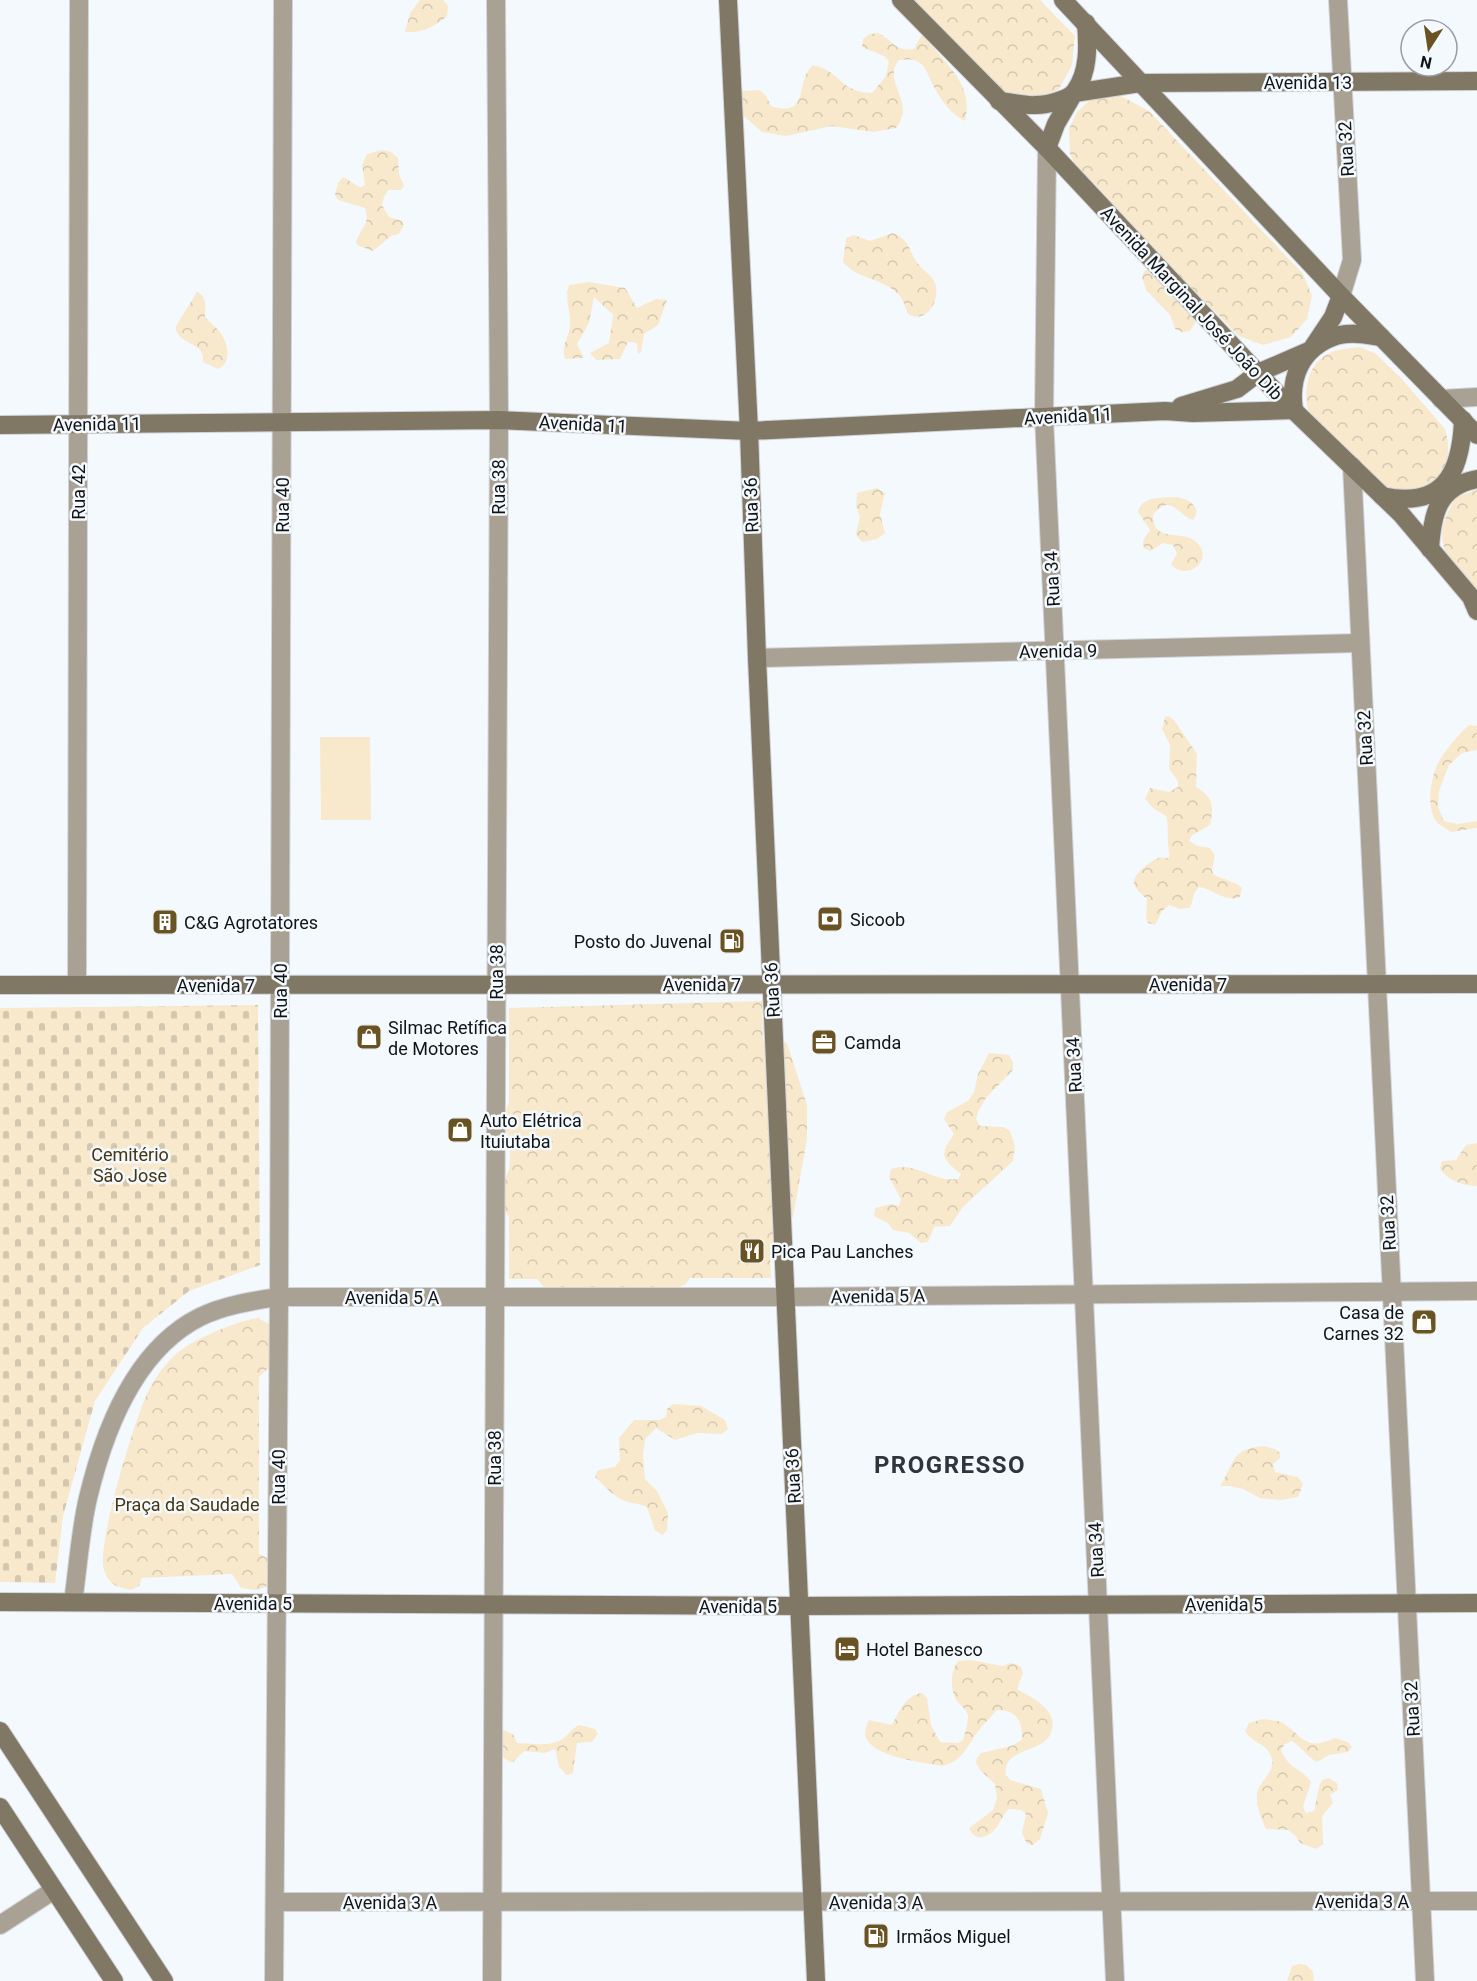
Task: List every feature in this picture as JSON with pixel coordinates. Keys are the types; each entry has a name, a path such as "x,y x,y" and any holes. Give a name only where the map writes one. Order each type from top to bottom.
{"street":[{"name":"Rua 42","path":"76,985 79,0"},
{"name":"Rua 40","path":"274,1981 279,1297 283,0"},
{"name":"Rua 38","path":"492,1981 499,420 496,0"},
{"name":"Rua 36","path":"728,0 749,431 757,658 816,1981"},
{"name":"Avenida Marginal José João Dib","path":"901,0 1047,148 1258,373 1401,514 1471,597 1477,612"},
{"path":"1063,0 1341,296 1477,435"},
{"name":"Rua 32","path":"1338,0 1352,260 1341,296"},
{"path":"1047,148 1056,124 1083,74 1088,54 1086,24"},
{"name":"Avenida 13","path":"999,101 1036,105 1061,99 1074,93 1140,83 1477,81"},
{"name":"Rua 34","path":"1047,148 1044,417 1115,1981"},
{"path":"1294,410 1291,392 1298,368 1333,317 1341,296"},
{"path":"1311,350 1334,336 1354,334 1381,338"},
{"name":"Avenida 11","path":"1165,411 1237,388 1258,373 1311,350"},
{"path":"1441,399 1477,397"},
{"name":"Avenida 11","path":"0,425 499,420 749,431 1165,411 1193,413 1294,410"},
{"path":"1382,496 1413,499 1428,496 1441,486 1456,466 1462,446 1463,420"},
{"name":"Rua 32","path":"1352,466 1425,1981"},
{"path":"1430,549 1431,530 1439,502 1447,492 1468,480 1477,479"},
{"name":"Avenida 9","path":"757,658 1360,643"},
{"name":"Avenida 7","path":"0,985 1477,984"},
{"name":"Avenida 5 A","path":"279,1297 785,1297 1477,1291"},
{"path":"73,1602 87,1500 105,1440 121,1403 142,1367 172,1336 199,1317 232,1305 279,1297"},
{"name":"Avenida 5","path":"0,1602 799,1606 1477,1603"},
{"path":"0,1731 164,1981"},
{"path":"0,1807 114,1981"},
{"path":"0,1925 54,1890"},
{"name":"Avenida 3 A","path":"275,1902 1477,1901"}],"green space":[{"path":"420,0 443,0 448,6 447,16 428,28 417,32 405,32 410,13"},
{"path":"914,0 1040,0 1075,36 1072,65 1059,89 1037,100 1008,99"},
{"path":"878,33 903,49 914,49 921,36 929,35 933,46 961,83 966,100 965,121 946,106 925,68 914,60 907,59 899,60 895,68 894,76 903,109 896,128 873,132 832,126 786,136 762,132 739,112 738,97 743,91 760,90 771,106 784,109 792,107 797,103 807,72 813,65 829,71 853,89 872,93 886,76 889,61 884,56 862,47 863,39 870,34"},
{"path":"1121,96 1149,111 1303,274 1312,296 1307,319 1291,337 1263,345 1239,336 1081,176 1070,154 1069,129 1077,112 1092,98"},
{"path":"382,150 391,152 398,158 399,174 404,186 401,190 388,190 382,205 389,217 402,221 404,225 399,234 391,236 373,251 356,243 366,222 365,208 338,200 335,195 338,183 343,177 359,186 365,185 362,165 367,154"},
{"path":"893,233 907,243 921,268 935,283 935,299 926,314 914,316 908,314 901,297 891,288 855,272 843,262 846,238 854,235 870,241"},
{"path":"1145,270 1152,270 1192,308 1195,323 1190,331 1182,332 1175,329 1170,315 1146,290 1142,277"},
{"path":"589,282 625,288 637,308 656,299 667,300 658,325 644,334 641,352 638,354 637,343 628,342 620,359 596,360 590,353 609,343 613,315 594,297 589,323 577,344 584,358 565,359 564,348 570,325 567,296 569,285"},
{"path":"197,292 204,299 205,317 219,331 227,346 226,362 218,369 203,362 200,350 180,337 177,332 176,326"},
{"path":"1360,347 1376,354 1401,378 1445,429 1448,448 1445,466 1433,482 1422,489 1402,492 1388,490 1382,486 1309,413 1307,386 1312,369 1317,362 1332,352"},
{"path":"877,488 885,493 880,514 885,533 877,539 863,542 856,533 860,517 856,506 857,493"},
{"path":"1477,490 1477,591 1449,558 1442,538 1443,526 1456,497"},
{"path":"1177,497 1193,504 1196,515 1193,520 1169,505 1159,508 1153,515 1155,525 1159,530 1196,541 1201,548 1202,560 1194,569 1188,571 1176,569 1171,564 1177,554 1173,545 1163,543 1151,551 1145,549 1143,541 1150,530 1138,512 1148,500"},
{"path":"1168,716 1174,720 1197,754 1196,787 1206,795 1212,808 1210,825 1192,835 1189,841 1198,846 1210,848 1215,856 1212,870 1214,875 1242,888 1240,897 1229,898 1199,887 1190,908 1180,909 1169,905 1162,911 1155,925 1148,923 1147,899 1137,890 1134,879 1151,862 1158,858 1169,858 1166,816 1153,808 1145,799 1150,788 1169,792 1178,787 1178,781 1169,769 1170,745 1162,729 1165,717"},
{"path":"1469,725 1477,726 1477,750 1462,753 1449,765 1439,791 1438,807 1444,821 1457,824 1477,821 1477,828 1451,832 1438,823 1433,816 1430,803 1432,782 1441,758"},
{"path":"320,737 370,737 371,820 321,820"},
{"path":"762,1001 763,1040 775,1037 787,1043 807,1105 807,1139 793,1217 778,1243 770,1246 771,1278 690,1278 686,1284 670,1291 546,1290 537,1279 509,1279 509,1217 498,1199 510,1162 504,1120 509,1104 509,1008"},
{"name":"Cemitério São Jose","path":"258,1005 260,1265 189,1291 143,1328 95,1401 63,1516 55,1583 0,1582 0,1008"},
{"path":"989,1053 1009,1055 1013,1062 1013,1070 986,1098 976,1119 980,1126 1004,1127 1010,1131 1015,1146 1013,1161 963,1207 950,1226 934,1227 928,1242 921,1243 909,1233 893,1230 888,1223 874,1216 875,1208 891,1204 899,1206 901,1199 889,1177 891,1169 908,1167 941,1178 958,1179 961,1174 949,1164 944,1156 946,1147 954,1134 944,1119 947,1112 968,1101 974,1092 978,1074"},
{"path":"1477,1143 1477,1186 1456,1182 1446,1176 1440,1168 1442,1161 1456,1160 1466,1145"},
{"name":"Praça da Saudade","path":"258,1318 269,1324 272,1348 271,1366 259,1377 259,1554 270,1559 271,1578 266,1587 256,1590 241,1588 232,1574 142,1578 139,1586 131,1590 114,1584 108,1579 104,1570 103,1556 106,1536 125,1456 149,1390 162,1369 182,1349 214,1332"},
{"path":"673,1404 701,1406 725,1420 728,1429 722,1434 697,1433 675,1440 656,1428 645,1439 643,1455 645,1479 657,1491 668,1513 667,1530 662,1535 655,1530 647,1507 619,1498 595,1477 598,1470 615,1467 620,1460 619,1438 634,1420 659,1420 666,1417 667,1409"},
{"path":"1264,1446 1280,1453 1280,1458 1273,1464 1275,1472 1298,1477 1303,1484 1298,1497 1281,1500 1260,1498 1243,1489 1220,1486 1239,1453"},
{"path":"971,1660 1003,1666 1010,1663 1021,1667 1023,1673 1017,1689 1041,1704 1050,1715 1052,1729 1048,1738 1039,1745 1013,1757 1006,1767 1006,1775 1010,1780 1041,1789 1048,1813 1040,1839 1033,1845 1027,1844 1022,1833 1026,1814 1021,1810 1009,1809 995,1829 985,1837 977,1837 969,1828 993,1810 997,1798 995,1784 980,1770 976,1763 977,1758 981,1753 1011,1746 1022,1740 1020,1723 1014,1715 1004,1710 997,1710 955,1761 941,1766 886,1753 868,1742 865,1734 869,1720 892,1725 907,1701 916,1694 922,1693 927,1698 931,1725 940,1742 958,1743 963,1740 968,1716 955,1697 952,1675 958,1661"},
{"path":"1263,1719 1283,1723 1311,1743 1325,1742 1335,1738 1348,1742 1352,1747 1348,1752 1329,1755 1317,1762 1291,1741 1281,1750 1288,1762 1311,1782 1303,1807 1306,1813 1314,1811 1322,1780 1329,1778 1337,1783 1338,1790 1330,1795 1333,1803 1322,1816 1323,1844 1316,1849 1300,1843 1296,1836 1288,1830 1266,1829 1262,1821 1257,1794 1272,1767 1271,1756 1266,1748 1245,1731 1249,1723"},
{"path":"580,1725 595,1729 598,1734 592,1742 577,1743 573,1773 567,1775 559,1767 555,1749 545,1753 524,1751 513,1762 501,1756 499,1736 503,1730 513,1734 517,1743 545,1744 561,1740"},
{"path":"1306,1965 1313,1972 1314,1981 1287,1981 1292,1966"}],"place":[{"name":"Sicoob","path":"830,919"},
{"name":"C&G Agrotatores","path":"165,922"},
{"name":"Posto do Juvenal","path":"732,941"},
{"name":"Silmac Retífica de Motores","path":"369,1037"},
{"name":"Camda","path":"824,1042"},
{"name":"Auto Elétrica Ituiutaba","path":"460,1130"},
{"name":"Pica Pau Lanches","path":"752,1251"},
{"name":"Casa de Carnes 32","path":"1424,1322"},
{"name":"Hotel Banesco","path":"847,1649"},
{"name":"Irmãos Miguel","path":"876,1936"}],"district":[{"name":"PROGRESSO","path":"950,1465"}]}
